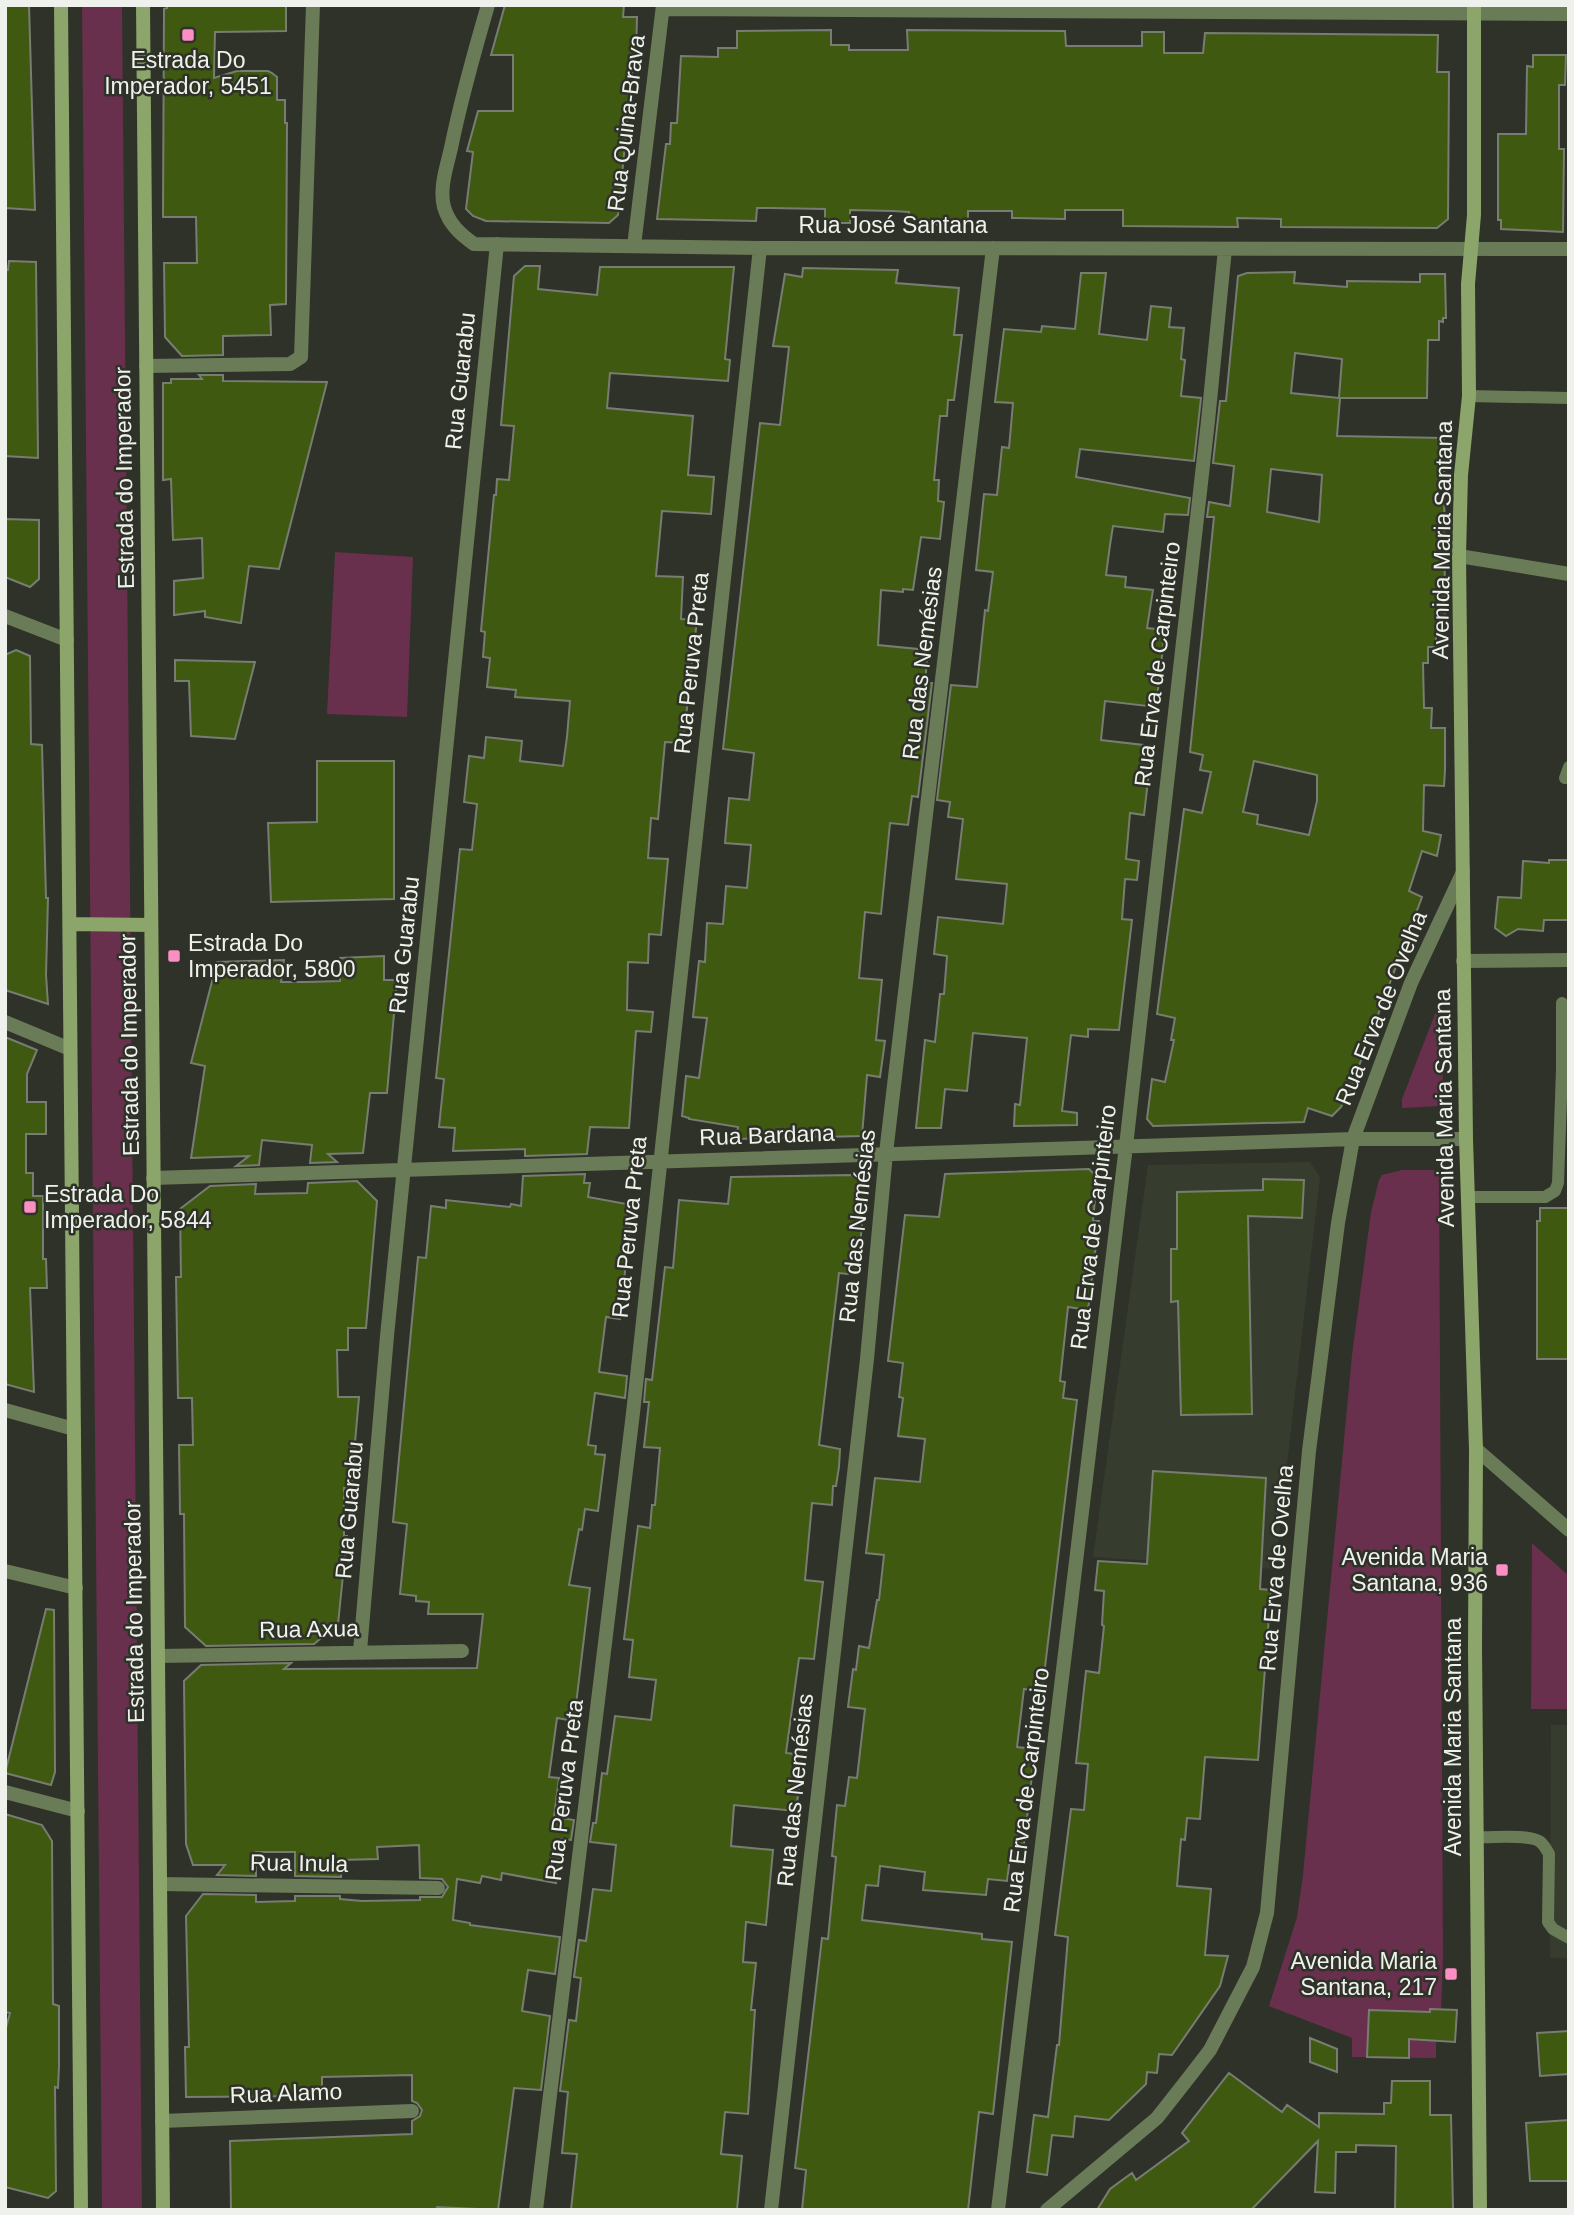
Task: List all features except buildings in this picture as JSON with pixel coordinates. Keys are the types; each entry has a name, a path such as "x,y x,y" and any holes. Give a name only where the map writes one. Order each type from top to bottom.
{"main road":[{"path":"61,5 81,2210"},
{"name":"Estrada do Imperador","path":"143,5 163,2210"},
{"name":"Avenida Maria Santana","path":"1474,9 1474,215 1468,284 1469,396 1461,475 1459,556 1466,1139 1476,1449 1480,2210"},
{"path":"70,924 151,925"}],"street":[{"path":"146,366 290,364 301,357 313,5"},
{"name":"Rua José Santana","path":"488,5 463,91 444,180 443,205 450,221 460,234 474,244 760,248 1569,249"},
{"path":"663,7 1474,9 1569,14"},
{"name":"Rua Quina-Brava","path":"634,246 663,7"},
{"name":"Rua Guarabu","path":"360,1651 387,1336 497,244"},
{"name":"Rua Peruva Preta","path":"536,2210 633,1413 760,248"},
{"name":"Rua das Nemésias","path":"771,2210 867,1359 886,1153 993,248"},
{"name":"Rua Erva de Carpinteiro","path":"998,2210 1126,1146 1225,249"},
{"path":"1459,556 1569,574"},
{"path":"5,616 67,640"},
{"name":"Rua Erva de Ovelha","path":"1047,2210 1157,2118 1210,2050 1253,1967 1267,1913 1309,1451 1338,1223 1353,1139 1411,983 1463,872"},
{"path":"1463,961 1569,960"},
{"path":"5,1022 70,1049"},
{"name":"Rua Bardana","path":"153,1178 404,1172 886,1153 1353,1139 1466,1139"},
{"path":"5,1410 74,1429"},
{"path":"1476,1449 1569,1530"},
{"path":"5,1571 76,1588"},
{"name":"Rua Axua","path":"158,1656 462,1651"},
{"path":"5,1792 78,1811"},
{"name":"Rua Inula","path":"160,1884 438,1888"},
{"name":"Rua Alamo","path":"162,2121 412,2111"}],"lane":[{"path":"1469,396 1569,398"},
{"path":"1468,1197 1545,1197 1555,1191 1558,1183 1566,1070 1562,1003"},
{"path":"1476,1837 1538,1840 1545,1846 1549,1854 1548,1922 1553,1930 1569,1938"}],"shaded area":[{"path":"82,5 122,5 142,2210 102,2210"},
{"path":"335,552 413,557 407,717 327,714"},
{"path":"1442,996 1443,1102 1440,1106 1402,1108 1402,1099"},
{"path":"1310,1162 1320,1177 1275,1569 1093,1557 1148,1165"},
{"path":"1402,1170 1439,1170 1443,1958 1440,2038 1436,2039 1436,2058 1352,2057 1352,2038 1269,2006 1297,1917 1303,1875 1352,1355 1371,1212 1382,1175"},
{"path":"1532,1543 1569,1576 1569,1709 1531,1709"},
{"path":"1551,1725 1569,1725 1569,1958 1550,1958"}],"place":[{"name":"Estrada Do Imperador, 5451","path":"188,35"},
{"name":"Estrada Do Imperador, 5800","path":"174,956"},
{"name":"Estrada Do Imperador, 5844","path":"30,1207"},
{"name":"Avenida Maria Santana, 936","path":"1502,1570"},
{"name":"Avenida Maria Santana, 217","path":"1451,1974"}]}
